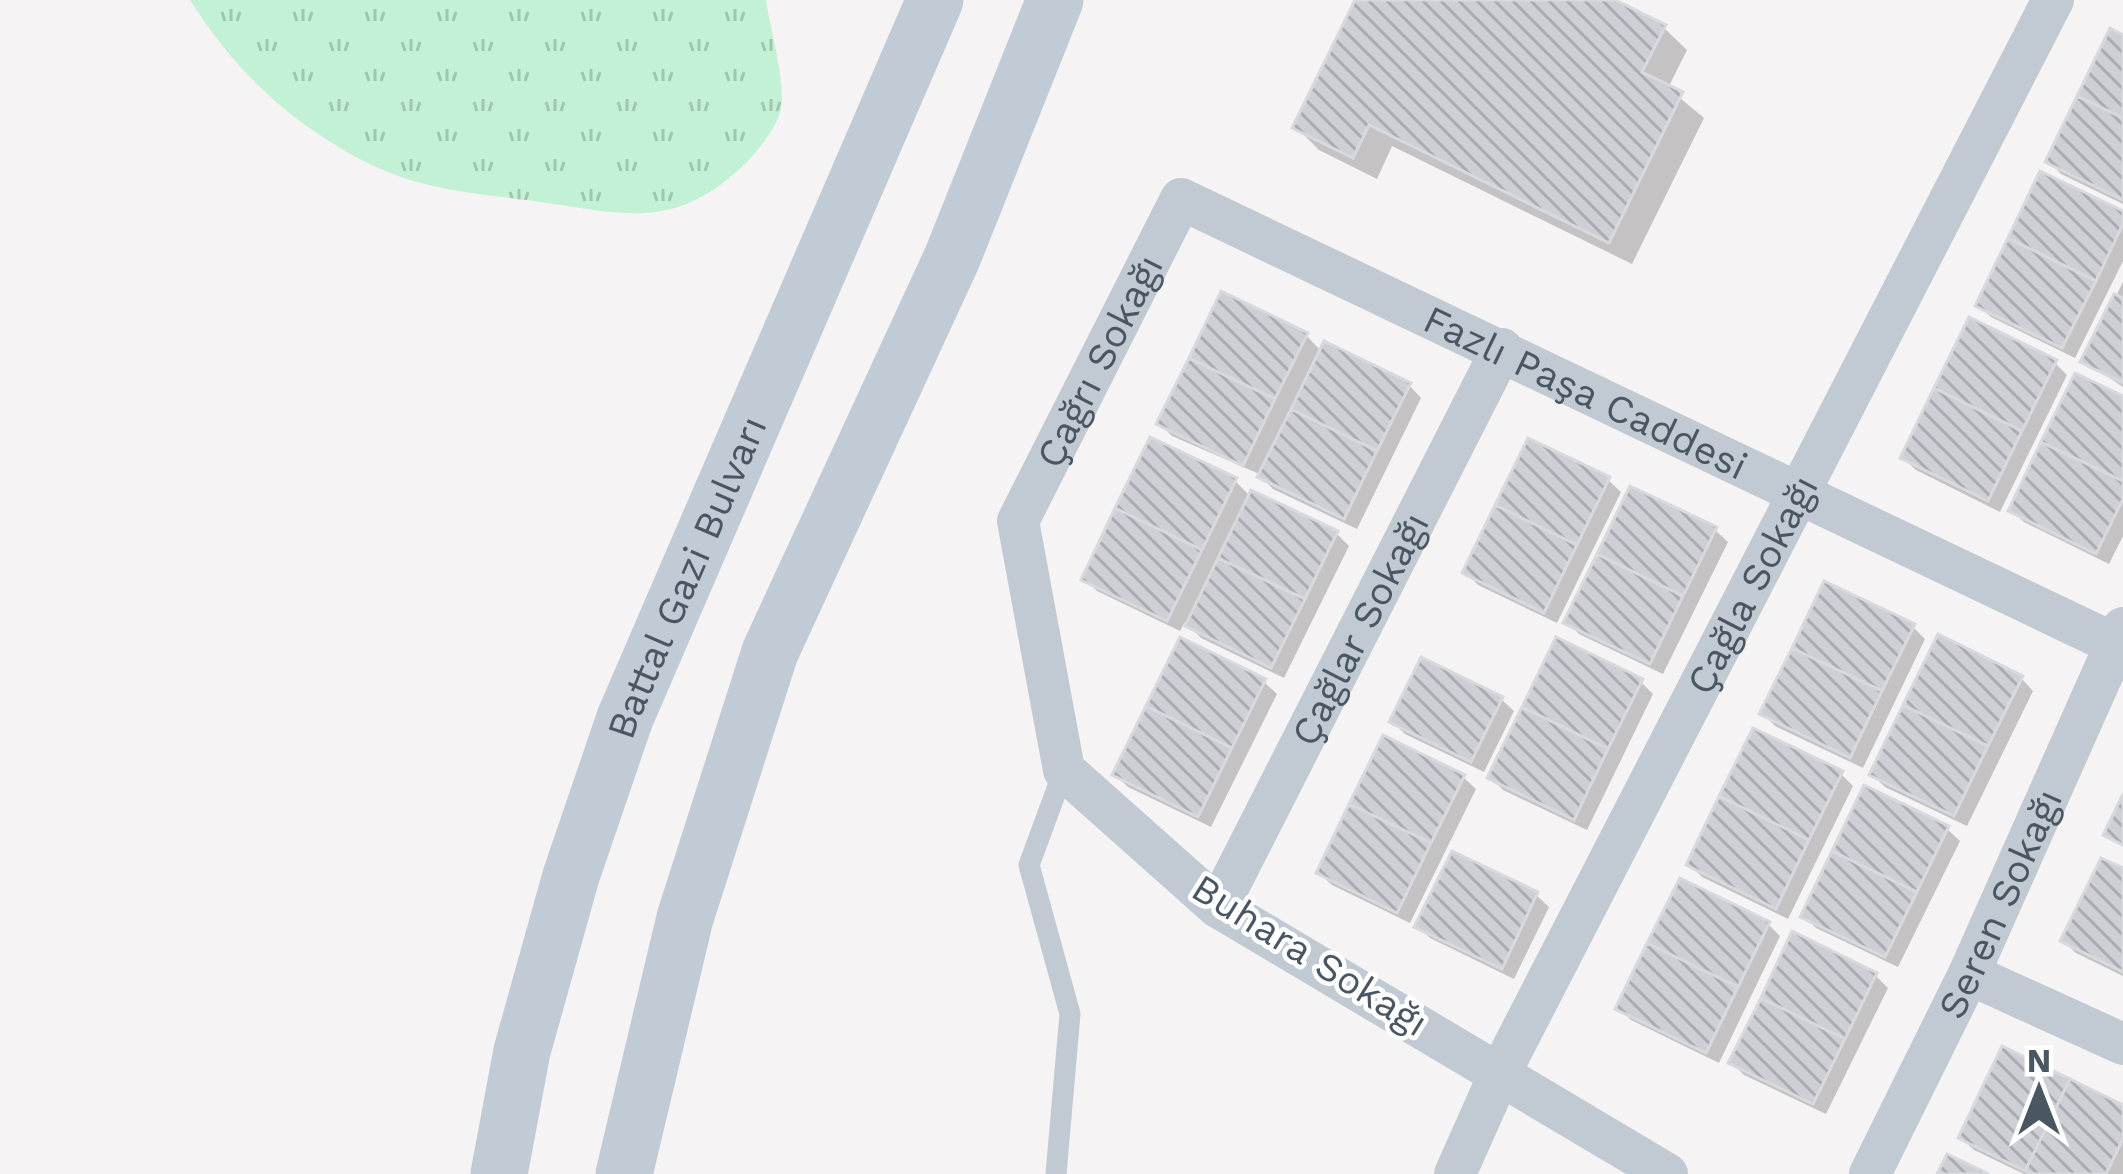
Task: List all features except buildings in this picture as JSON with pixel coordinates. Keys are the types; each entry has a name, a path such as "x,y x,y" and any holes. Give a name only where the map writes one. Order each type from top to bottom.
{"street":[{"name":"Battal Gazi Bulvarı","path":"500,1174 522,1051 571,876 625,718 935,0"},
{"path":"624,1174 685,918 770,652 952,258 1055,0"},
{"name":"Çağla Sokağı","path":"1455,1174 1500,1072 2053,0"},
{"name":"Fazlı Paşa Caddesi","path":"1181,199 1502,349 1800,497 2120,640"},
{"name":"Çağrı Sokağı","path":"1064,770 1018,521 1181,199"},
{"name":"Çağlar Sokağı","path":"1218,908 1502,349"},
{"name":"Seren Sokağı","path":"1870,1174 1969,974 2120,640"},
{"name":"Buhara Sokağı","path":"1064,770 1218,908 1666,1174"},
{"path":"1969,974 2123,1044"}],"lane":[{"path":"1055,1174 1070,1015 1029,865 1064,770"}],"green space":[{"path":"190,0 766,0 780,70 781,108 772,130 747,162 723,183 679,207 609,212 443,188 365,162 293,116 237,63"}]}
